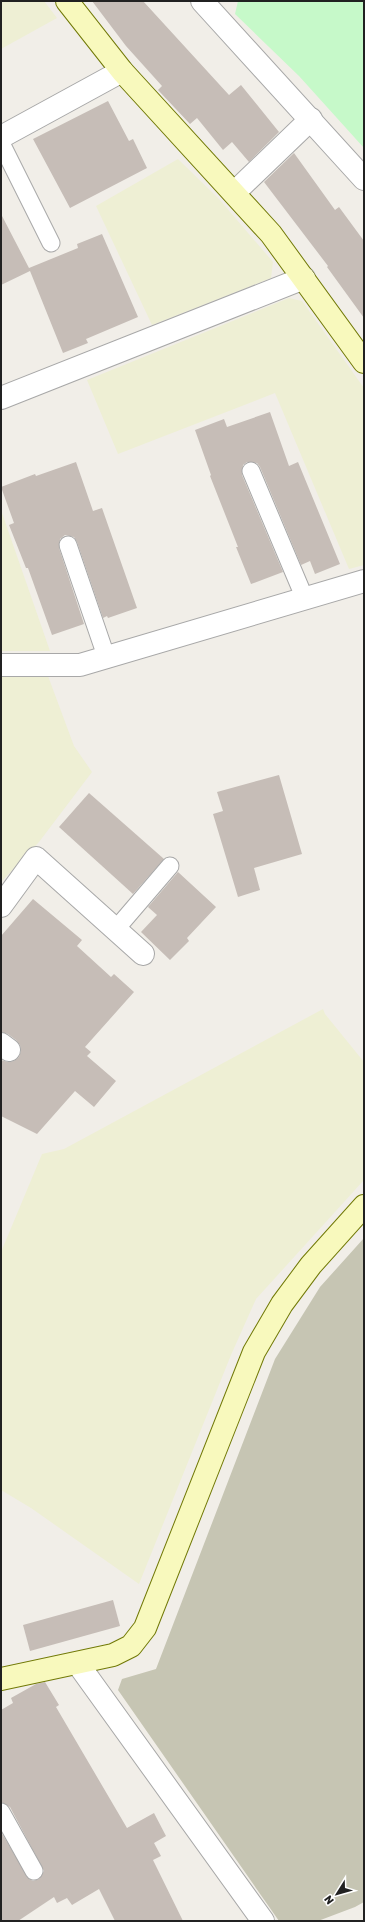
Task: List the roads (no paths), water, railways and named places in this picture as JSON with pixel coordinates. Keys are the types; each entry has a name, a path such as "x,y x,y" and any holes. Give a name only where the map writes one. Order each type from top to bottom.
{"street":[{"path":"67,1 122,71 271,234 364,362"},
{"path":"202,1 364,179"},
{"path":"1,137 122,71"},
{"path":"234,193 311,119"},
{"path":"1,398 304,278"},
{"path":"1,664 80,665 107,659 364,580"},
{"path":"1,906 36,858 143,954"},
{"path":"1,1679 113,1656 131,1646 145,1628 254,1352 290,1293 311,1265 364,1206"},
{"path":"78,1664 263,1921"}],"lane":[{"path":"1,143 51,243"},
{"path":"251,471 305,599"},
{"path":"68,545 107,659"},
{"path":"116,929 170,866"},
{"path":"1,1812 34,1871"}]}
